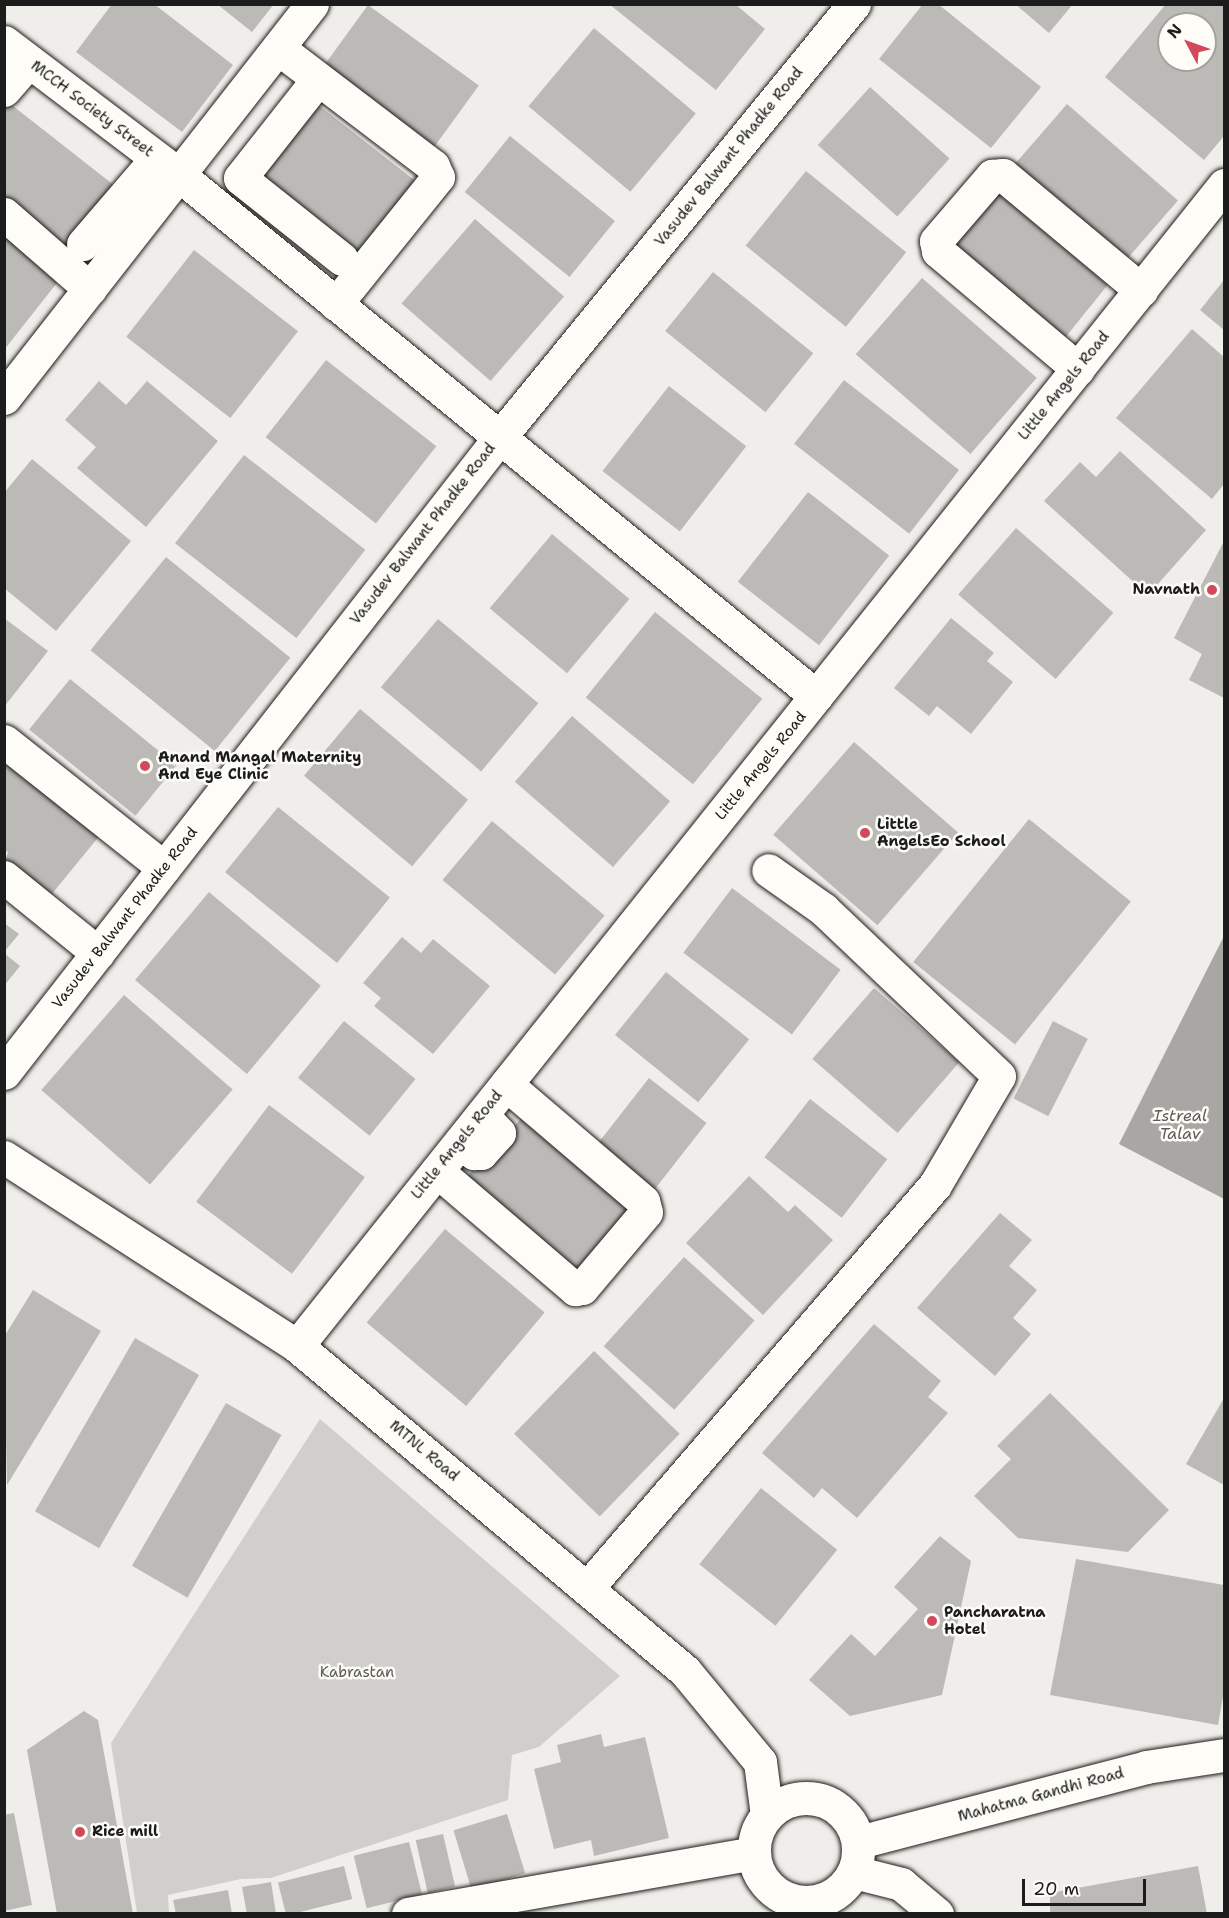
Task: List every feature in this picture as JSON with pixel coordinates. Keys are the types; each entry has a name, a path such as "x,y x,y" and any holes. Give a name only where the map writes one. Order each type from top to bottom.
{"street":[{"path":"67,254 145,171 201,147 312,4"},
{"name":"Vasudev Balwant Phadke Road","path":"4,1073 499,438 854,4"},
{"path":"278,48 433,166 438,177 336,304"},
{"path":"4,90 17,52"},
{"name":"MCCH Society Street","path":"17,52 145,171 336,304 816,696"},
{"path":"240,178 318,79"},
{"path":"201,147 342,259"},
{"path":"4,398 93,285 145,171"},
{"path":"1078,369 938,251 936,241 992,176 1003,175 1141,290"},
{"name":"Little Angels Road","path":"297,1346 1224,186"},
{"path":"4,214 67,254 93,285"},
{"path":"4,741 164,868"},
{"path":"588,1587 935,1185 999,1076 823,909 768,870"},
{"path":"4,877 98,953"},
{"path":"437,1171 575,1289 582,1288 646,1212 643,1202 506,1084"},
{"name":"MTNL Road","path":"4,1157 297,1346 588,1587 685,1671 760,1762 767,1815"},
{"name":"Mahatma Gandhi Road","path":"856,1857 1146,1767 1224,1755"},
{"path":"796,1798 830,1802 849,1819 856,1857 845,1885 819,1901 770,1902 757,1868 754,1853 755,1839 767,1815 796,1798"},
{"path":"408,1914 754,1853"},
{"path":"856,1857 901,1884 937,1914"}],"green space":[{"name":"Kabrastan","path":"320,1419 620,1676 539,1747 512,1755 508,1800 271,1878 241,1879 168,1895 169,1913 137,1913 111,1743"}],"water":[{"name":"Istreal Talav","path":"1224,936 1224,1199 1119,1144"}],"building":[{"path":"112,4 154,4 233,65 182,132 76,52"},
{"path":"217,4 274,4 252,32"},
{"path":"609,4 735,4 765,29 716,90"},
{"path":"923,4 938,4 1041,87 991,148 879,59"},
{"path":"1015,4 1073,4 1049,33"},
{"path":"1166,4 1224,4 1224,136 1204,160 1105,77 1157,15 1157,72 1217,72 1217,12 1159,12"},
{"path":"368,5 479,86 434,147 323,66"},
{"path":"594,28 696,113 630,192 528,106"},
{"path":"870,87 950,159 897,217 818,145"},
{"path":"4,99 124,193 68,258 4,205"},
{"path":"317,104 420,185 360,262 257,181"},
{"path":"1067,104 1178,200 1123,263 1013,167"},
{"path":"510,136 615,221 570,277 465,192"},
{"path":"806,171 906,252 846,327 746,246"},
{"path":"998,182 1115,276 1062,341 946,247"},
{"path":"475,219 564,296 491,381 402,304"},
{"path":"4,236 60,279 4,350"},
{"path":"194,250 298,331 230,418 126,337"},
{"path":"713,272 813,353 765,412 665,331"},
{"path":"922,278 1037,378 970,454 856,354"},
{"path":"1224,280 1224,330 1200,310"},
{"path":"1192,329 1224,357 1224,484 1212,499 1116,418"},
{"path":"326,360 436,446 376,523 266,437"},
{"path":"844,380 959,470 909,534 794,444"},
{"path":"99,381 126,405 147,381 218,441 146,527 77,468 96,447 65,420"},
{"path":"669,386 746,446 680,531 603,471"},
{"path":"1120,451 1206,530 1148,595 1044,501 1080,462 1096,477"},
{"path":"244,455 365,550 296,638 175,543"},
{"path":"32,459 131,541 56,631 4,588 4,493"},
{"path":"808,492 889,555 819,645 738,582"},
{"path":"1016,528 1113,613 1056,679 958,594"},
{"path":"552,534 629,599 567,673 490,608"},
{"name":"Navnath","path":"1224,541 1224,698 1189,680 1202,654 1174,638"},
{"path":"166,557 290,658 215,751 90,650"},
{"path":"655,612 762,699 693,784 586,697"},
{"path":"4,618 48,651 4,707"},
{"path":"951,618 994,653 987,661 1013,682 971,734 937,706 929,716 894,688"},
{"path":"438,619 538,703 481,771 381,687"},
{"path":"70,679 176,765 136,816 29,730"},
{"path":"360,709 468,800 412,866 304,776"},
{"path":"572,716 670,801 613,867 515,782"},
{"name":"Little AngelsEo School","path":"854,742 958,833 877,925 773,835"},
{"path":"4,748 105,829 47,900 4,865 8,852 4,850"},
{"path":"278,807 390,898 337,963 225,872"},
{"path":"1029,819 1131,901 1015,1044 913,962"},
{"path":"492,821 605,915 555,974 443,880"},
{"path":"732,888 841,970 792,1035 683,953"},
{"path":"209,892 321,986 247,1074 135,980"},
{"path":"4,923 19,934 4,952"},
{"path":"402,937 421,953 433,939 490,986 433,1054 374,1006 381,998 363,983"},
{"path":"4,953 20,966 4,986"},
{"path":"666,972 749,1039 698,1102 615,1035"},
{"path":"874,988 959,1062 898,1133 812,1059"},
{"path":"124,995 233,1089 150,1185 41,1090"},
{"path":"344,1021 415,1079 370,1136 298,1078"},
{"path":"1053,1021 1088,1039 1048,1116 1014,1099"},
{"path":"649,1078 707,1123 652,1193 594,1148"},
{"path":"810,1099 887,1159 842,1218 764,1157"},
{"path":"269,1105 365,1177 292,1274 196,1202"},
{"path":"531,1108 641,1210 570,1286 461,1183"},
{"path":"749,1176 788,1212 795,1205 833,1240 763,1315 686,1243"},
{"path":"1000,1213 1032,1240 1009,1266 1037,1290 1013,1318 1031,1334 995,1376 917,1308"},
{"path":"445,1229 545,1313 466,1406 367,1322"},
{"path":"684,1257 755,1321 674,1410 604,1346"},
{"path":"33,1290 101,1331 7,1485 4,1337"},
{"path":"874,1324 941,1381 928,1397 948,1413 857,1518 822,1488 814,1498 762,1453"},
{"path":"135,1338 199,1375 99,1548 35,1511"},
{"path":"594,1351 680,1434 600,1516 514,1434"},
{"path":"1050,1393 1169,1510 1128,1552 1018,1538 974,1496 1011,1459 997,1446"},
{"path":"1224,1398 1224,1485 1186,1464"},
{"path":"226,1403 281,1435 187,1598 132,1566"},
{"path":"761,1488 837,1550 775,1626 699,1564"},
{"name":"Pancharatna Hotel","path":"940,1536 971,1561 942,1695 850,1716 809,1680 851,1634 875,1656 918,1609 894,1587"},
{"path":"1076,1559 1224,1585 1224,1691 1218,1725 1050,1695"},
{"name":"Rice mill","path":"84,1711 98,1720 133,1914 57,1914 27,1750"},
{"path":"601,1734 604,1747 645,1737 669,1838 594,1856 591,1840 554,1849 534,1769 561,1762 557,1745"},
{"path":"14,1813 32,1905 4,1911 4,1815"},
{"path":"507,1814 525,1873 472,1890 453,1830"},
{"path":"443,1834 455,1887 428,1893 416,1840"},
{"path":"409,1842 422,1894 367,1908 354,1856"},
{"path":"344,1866 352,1899 286,1914 278,1882"},
{"path":"1198,1866 1207,1914 1050,1914 1050,1893"},
{"path":"271,1882 276,1914 247,1914 242,1887"},
{"path":"228,1890 232,1914 176,1914 173,1900"}],"place":[{"name":"Navnath","path":"1212,590"},
{"name":"Anand Mangal Maternity And Eye Clinic","path":"145,766"},
{"name":"Little AngelsEo School","path":"865,833"},
{"name":"Pancharatna Hotel","path":"932,1621"},
{"name":"Rice mill","path":"80,1832"}]}
